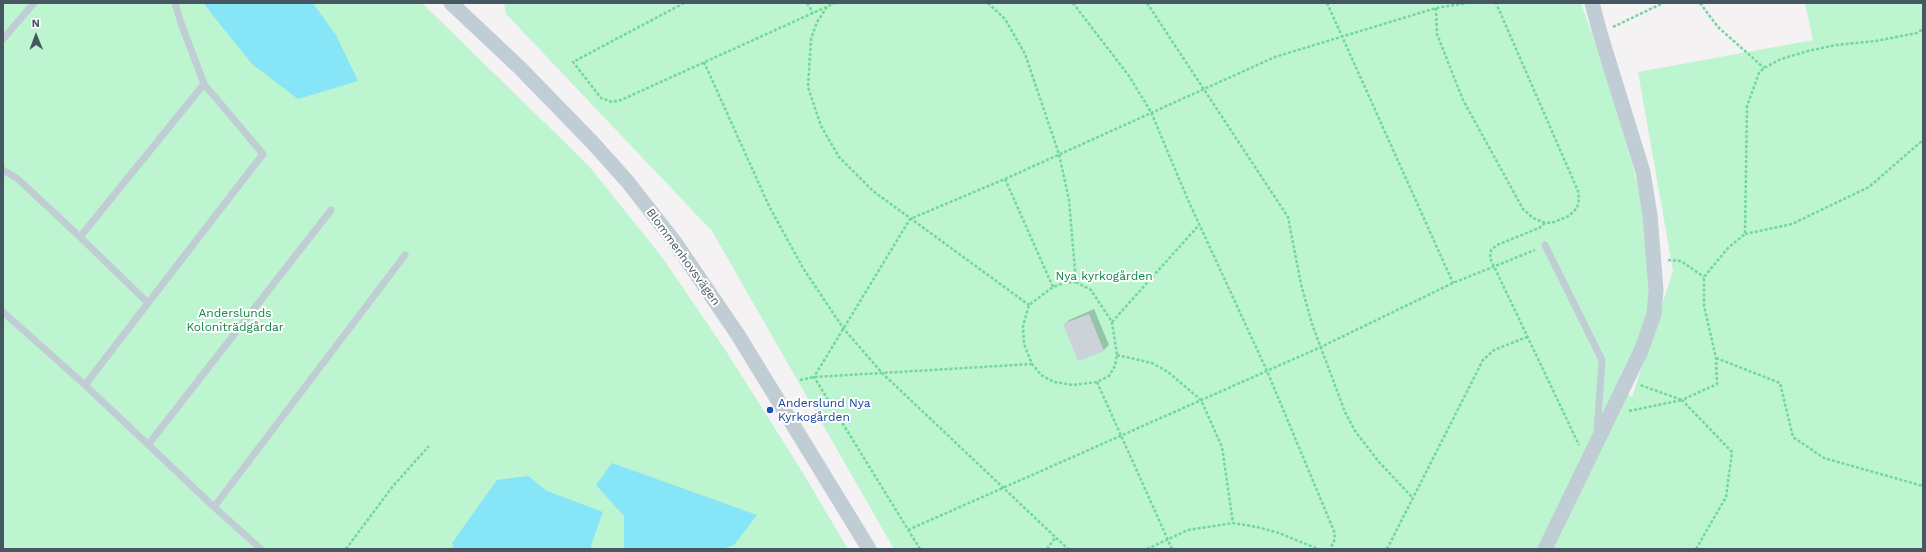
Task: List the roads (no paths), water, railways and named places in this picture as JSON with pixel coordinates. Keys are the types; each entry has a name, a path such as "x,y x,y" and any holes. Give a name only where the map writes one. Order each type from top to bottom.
{"street":[{"name":"Blommenhovsvägen","path":"451,3 519,67 592,142 627,181 674,241 738,335 869,549"},
{"path":"1546,549 1642,351 1654,314 1656,290 1655,259 1650,215 1642,172 1592,3"}],"lane":[{"path":"3,39 34,3"},
{"path":"85,385 262,154 204,84 175,3"},
{"path":"80,237 204,84"},
{"path":"3,170 18,179 148,303"},
{"path":"148,445 331,210"},
{"path":"1545,245 1602,360 1596,445"},
{"path":"214,507 405,255"},
{"path":"3,312 85,385 214,507 261,549"}],"water":[{"path":"203,3 313,3 336,35 358,81 298,99 252,64"},
{"path":"612,463 757,515 734,545 722,549 624,549 624,516 596,485"},
{"path":"528,476 547,491 603,512 591,545 592,549 454,549 452,543 497,480"}],"place":[{"name":"Anderslund Nya Kyrkogården","path":"770,410"}],"park label":[{"name":"Nya kyrkogården","path":"1104,276"},
{"name":"Anderslunds Koloniträdgårdar","path":"235,320"}]}
